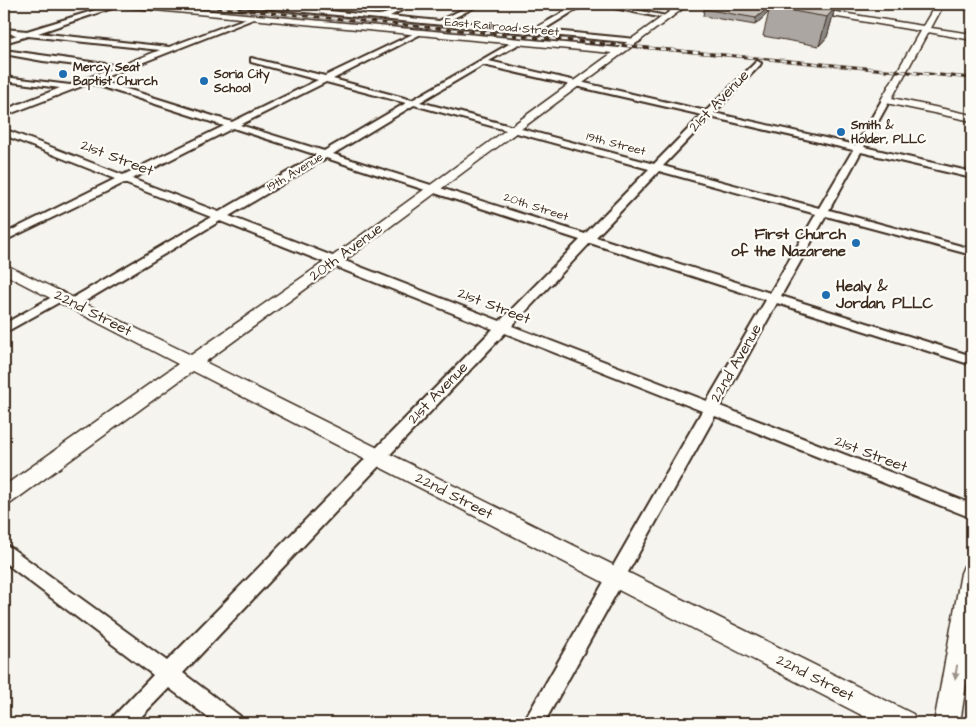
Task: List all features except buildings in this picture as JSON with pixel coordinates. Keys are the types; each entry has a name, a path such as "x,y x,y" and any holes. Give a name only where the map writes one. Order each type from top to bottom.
{"street":[{"path":"4,41 118,4"},
{"name":"East Railroad Street","path":"118,4 621,51"},
{"path":"239,4 636,41"},
{"path":"381,17 411,4"},
{"path":"439,23 478,4"},
{"path":"535,32 582,4"},
{"path":"598,4 668,17"},
{"name":"20th Avenue","path":"4,498 334,261 685,4"},
{"path":"773,4 972,37"},
{"name":"22nd Avenue","path":"532,723 940,4"},
{"path":"953,4 972,7"},
{"path":"4,113 254,17"},
{"path":"4,31 170,49"},
{"path":"4,238 421,32"},
{"name":"19th Avenue","path":"4,329 67,300 220,216 516,42"},
{"path":"4,52 120,68"},
{"name":"19th Street","path":"254,60 972,252"},
{"path":"482,62 972,175"},
{"name":"21st Avenue","path":"121,723 757,63"},
{"path":"4,79 70,87"},
{"name":"20th Street","path":"90,80 972,361"},
{"path":"886,100 972,118"},
{"name":"21st Street","path":"4,132 972,511"},
{"name":"22nd Street","path":"4,268 904,723"},
{"path":"4,552 232,723"},
{"path":"947,723 972,573"}],"railway":[{"path":"178,4 972,78"}],"place":[{"name":"Mercy Seat Baptist Church","path":"63,74"},
{"name":"Soria City School","path":"204,81"},
{"name":"Smith & Holder, PLLC","path":"841,132"},
{"name":"First Church of the Nazarene","path":"856,243"},
{"name":"Healy & Jordan, PLLC","path":"826,295"}]}
